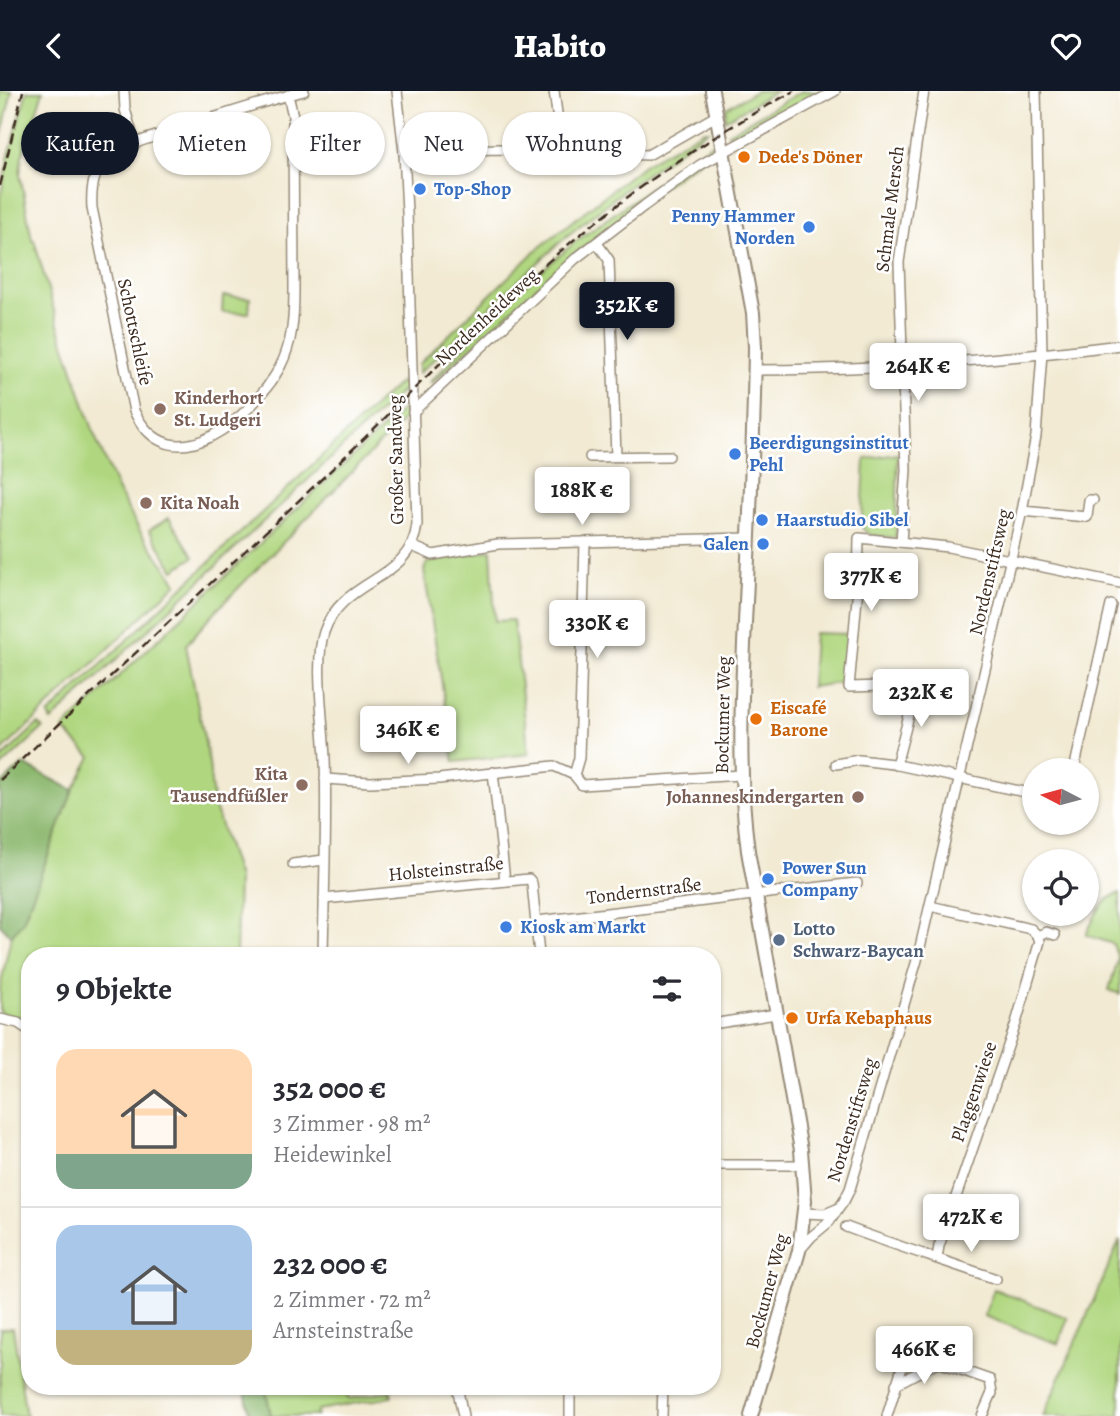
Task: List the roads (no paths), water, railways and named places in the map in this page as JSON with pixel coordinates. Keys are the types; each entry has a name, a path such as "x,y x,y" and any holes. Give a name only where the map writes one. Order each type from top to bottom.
{"main road":[{"name":"Bockumer Weg","path":"712,91 753,313 755,370 741,775 743,809 803,1165 805,1213 799,1251 751,1416"}],"street":[{"path":"124,91 127,112"},
{"name":"Schottschleife","path":"139,143 304,91"},
{"name":"Großer Sandweg","path":"397,91 399,112"},
{"path":"554,91 557,112"},
{"name":"Nordenheideweg","path":"413,412 544,288 670,185 723,152 835,91"},
{"name":"Schmale Mersch","path":"901,542 906,470 899,262 924,91"},
{"name":"Nordenstiftsweg","path":"799,1251 829,1222 850,1189 857,1166 903,1012 930,906 1022,511 1036,436 1042,353 1036,91"},
{"name":"Schottschleife","path":"96,175 92,191 94,218 134,411 146,431 160,440 177,445 193,445 208,439 255,401 280,366 289,342 295,289 293,116 288,95"},
{"path":"646,155 716,116"},
{"name":"Großer Sandweg","path":"323,947 325,779 320,649 331,615 344,599 367,582 398,565 412,546 417,517 405,175"},
{"path":"597,243 609,260 617,456"},
{"path":"755,370 903,365 1120,345"},
{"path":"590,457 669,456"},
{"path":"1022,511 1087,517 1089,500 1093,500"},
{"path":"412,546 433,555 498,544 748,538"},
{"path":"896,765 917,685 849,687 858,587 859,538 948,547 1011,558 1120,583"},
{"path":"574,775 579,758 585,542"},
{"path":"1076,758 1111,605"},
{"path":"836,764 859,760 896,765 1022,792"},
{"path":"325,779 390,782 554,765 574,775 582,785 741,775"},
{"path":"492,772 505,881"},
{"path":"293,864 324,860"},
{"name":"Holsteinstraße","path":"324,899 531,880 536,921"},
{"name":"Tondernstraße","path":"536,921 857,883"},
{"path":"930,906 1031,929 1038,936 1046,932 1055,935"},
{"path":"536,921 538,947"},
{"name":"Plaggenwiese","path":"937,1258 1030,979 1040,947 1038,936"},
{"path":"721,1023 776,1014"},
{"path":"0,1020 21,1025"},
{"path":"721,1165 803,1165"},
{"name":"Nordenstiftsweg","path":"805,1213 825,1214 837,1209"},
{"path":"846,1227 923,1256 937,1258 996,1279"},
{"path":"887,1416 907,1352 988,1378 992,1383 992,1392 982,1416"},
{"path":"896,1384 939,1362"},
{"path":"459,1395 463,1416"},
{"path":"570,1395 570,1416"},
{"path":"662,1416 663,1395"}],"railway":[{"path":"0,186 23,91"},
{"path":"0,780 546,264 654,178 708,141 794,91"}],"place":[{"name":"Dede's Döner","path":"744,157"},
{"name":"Top-Shop","path":"420,189"},
{"name":"Penny Hammer Norden","path":"809,227"},
{"name":"Kinderhort St. Ludgeri","path":"160,409"},
{"name":"Beerdigungsinstitut Pehl","path":"735,454"},
{"name":"Kita Noah","path":"146,503"},
{"name":"Haarstudio Sibel","path":"762,520"},
{"name":"Galen","path":"763,544"},
{"name":"Eiscafé Barone","path":"756,719"},
{"name":"Kita Tausendfüßler","path":"302,785"},
{"name":"Johanneskindergarten","path":"858,797"},
{"name":"Power Sun Company","path":"768,879"},
{"name":"Kiosk am Markt","path":"506,927"},
{"name":"Lotto Schwarz-Baycan","path":"779,940"},
{"name":"Urfa Kebaphaus","path":"792,1018"}]}
